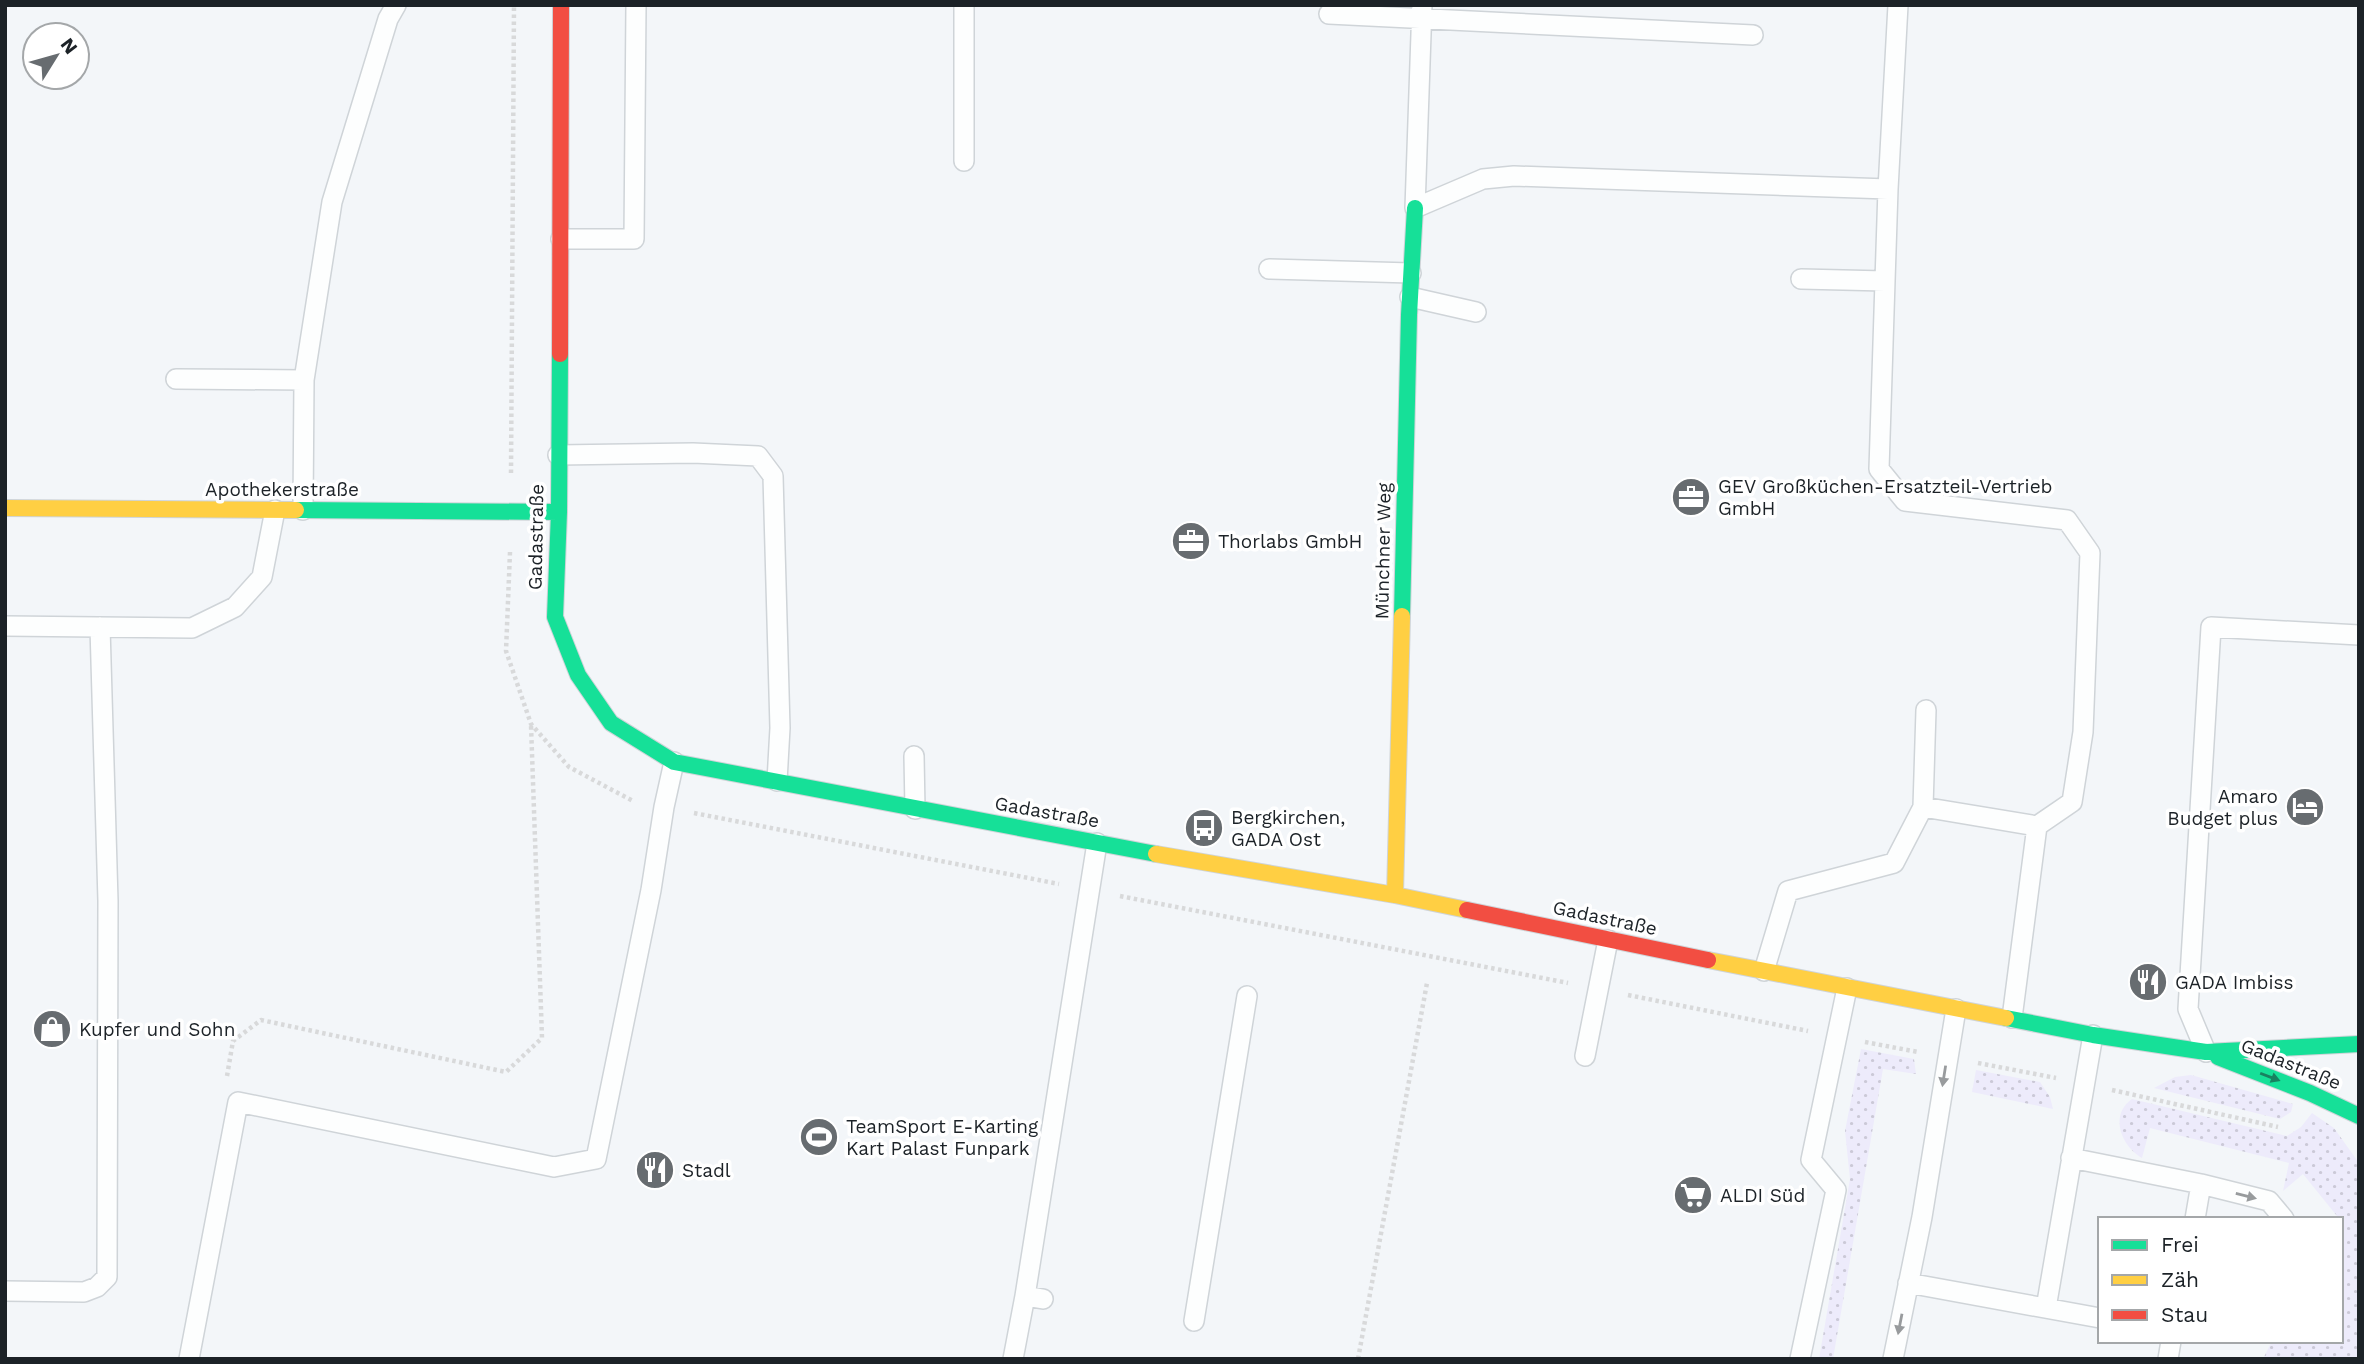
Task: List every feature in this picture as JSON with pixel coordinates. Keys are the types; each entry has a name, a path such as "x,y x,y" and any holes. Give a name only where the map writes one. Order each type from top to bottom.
{"street":[{"name":"Gadastraße","path":"561,5 559,512 555,617 578,676 611,723 674,762 915,810 1395,895 1847,988 2093,1035 2206,1052 2359,1044"},
{"name":"Münchner Weg","path":"1395,895 1410,297 1415,208"},
{"name":"Apothekerstraße","path":"5,508 559,512"},
{"name":"Gadastraße","path":"2206,1052 2310,1093 2359,1116"}],"lane":[{"path":"303,510 304,380 332,202 388,19 396,5"},
{"path":"561,239 634,239 636,5"},
{"path":"964,5 964,161"},
{"path":"1898,5 1888,189 1879,469 1905,501 2067,520 2090,553 2082,732 2072,802 2037,826 1923,807"},
{"path":"1422,12 1415,208 1483,179 1514,176 1888,189"},
{"path":"1329,14 1422,12 1753,35"},
{"path":"1269,269 1412,273"},
{"path":"1801,279 1885,281"},
{"path":"1410,297 1476,312"},
{"path":"176,379 304,380"},
{"path":"558,455 693,453 758,456 773,476 780,728 776,782"},
{"path":"5,626 192,628 235,607 262,577 275,510"},
{"path":"5,1291 84,1292 97,1287 107,1277 108,901 100,627"},
{"path":"2206,1052 2188,1009 2211,627 2359,635"},
{"path":"1764,971 1788,891 1894,863 1923,807 1926,710"},
{"path":"914,756 915,810"},
{"path":"189,1359 238,1102 554,1167 596,1159 651,890 674,762"},
{"path":"2012,1018 2037,826"},
{"path":"1013,1359 1034,1297 1097,843"},
{"path":"1585,1056 1608,940"},
{"path":"1800,1359 1836,1190 1811,1160 1847,988"},
{"path":"1194,1321 1247,996"},
{"path":"1893,1359 1922,1217 1956,1009"},
{"path":"2046,1308 2093,1035"},
{"path":"2071,1158 2269,1201 2282,1217"},
{"path":"2195,1217 2201,1185"},
{"path":"1908,1283 2098,1318"}],"path":[{"path":"226,1081 233,1041 261,1020 506,1072 542,1038 531,724 506,651 511,511 514,5"},
{"path":"531,724 569,766 632,801 1947,1057 2289,1129 2310,1093"},
{"path":"1357,1359 1427,983"}],"shaded area":[{"path":"1861,1049 1914,1059 1916,1074 1883,1069 1833,1359 1819,1359 1850,1179 1845,1131"},
{"path":"1976,1070 2040,1082 2050,1097 2053,1109 1972,1092"},
{"path":"2191,1075 2293,1104 2291,1112 2280,1119 2154,1088 2175,1077"},
{"path":"2132,1099 2287,1136 2301,1127 2312,1113 2334,1128 2359,1163 2359,1359 2263,1359 2271,1343 2343,1343 2343,1217 2336,1217 2303,1174 2283,1191 2289,1163 2150,1128 2142,1158 2128,1146 2120,1130 2121,1113"}],"traffic: fast":[{"path":"1402,616 1409,315 1415,208"},
{"path":"560,354 555,617 578,675 611,723 674,762 1156,854"},
{"path":"296,510 559,512"},
{"path":"2006,1018 2093,1035 2206,1052 2359,1044"},
{"path":"2218,1057 2310,1093 2359,1116"}],"traffic: slow":[{"path":"5,508 296,510"},
{"path":"1395,895 1402,616"},
{"path":"1156,854 1467,910"},
{"path":"1708,960 2006,1018"}],"traffic: jam":[{"path":"560,354 561,5"},
{"path":"1467,910 1708,960"}],"place":[{"name":"GEV Großküchen-Ersatzteil-Vertrieb GmbH","path":"1691,497"},
{"name":"Thorlabs GmbH","path":"1191,541"},
{"name":"Amaro Budget plus","path":"2305,807"},
{"name":"Bergkirchen, GADA Ost","path":"1204,828"},
{"name":"GADA Imbiss","path":"2148,982"},
{"name":"Kupfer und Sohn","path":"52,1029"},
{"name":"TeamSport E-Karting Kart Palast Funpark","path":"819,1137"},
{"name":"Stadl","path":"655,1170"},
{"name":"ALDI Süd","path":"1693,1195"}]}
